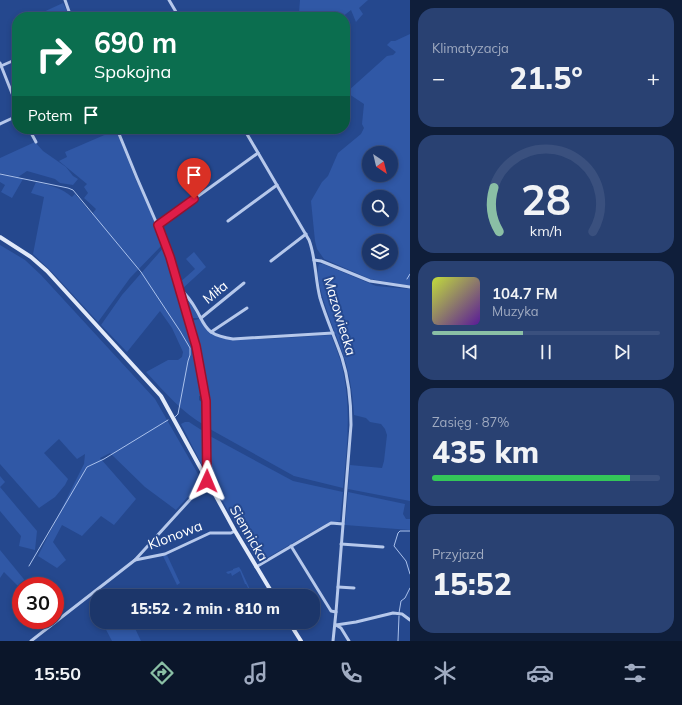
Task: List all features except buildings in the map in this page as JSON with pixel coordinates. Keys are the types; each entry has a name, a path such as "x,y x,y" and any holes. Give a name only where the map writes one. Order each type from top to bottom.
{"main road":[{"name":"Siennicka","path":"0,237 28,255 43,268 158,392 235,531 270,589"},
{"path":"293,629 299,640"}],"street":[{"path":"65,0 69,12"},
{"path":"169,0 176,12"},
{"path":"12,60 0,64 12,94"},
{"path":"0,124 12,118"},
{"path":"32,134 36,142"},
{"path":"119,134 170,257 196,346 206,401 207,481 135,560"},
{"name":"Mazowiecka","path":"247,134 311,245 321,299 346,371 350,399 351,425 336,625 334,628 333,641"},
{"path":"158,225 258,153"},
{"path":"228,221 277,185"},
{"path":"271,261 306,234"},
{"path":"314,260 322,261 370,280 410,287"},
{"name":"Miła","path":"201,318 244,284"},
{"path":"179,288 192,303 205,326 212,332 233,339 333,333"},
{"path":"212,332 247,308"},
{"path":"256,567 331,523 343,525"},
{"name":"Klonowa","path":"31,641 135,560 165,554 210,533 231,533 235,531"},
{"path":"341,544 383,547"},
{"path":"291,546 331,611 336,612"},
{"path":"338,587 354,588"},
{"path":"336,625 396,613 402,614 410,620"},
{"path":"336,625 341,628 349,641"}],"shaded area":[{"path":"300,0 368,0 359,8 363,14 356,22 351,10 348,12 299,12"},
{"path":"63,3 68,12 43,12"},
{"path":"410,34 410,286 370,279 324,259 317,249 315,241 311,201 322,182 328,176 338,153 361,134 364,128 362,124 364,104 350,95 350,89 387,56 393,55 396,52 387,45 391,41 395,41"},
{"path":"107,134 118,134 164,243 130,278 98,322 52,272 33,254 44,197 31,193 36,182 60,189 72,197 75,194 92,214 96,209 84,198 88,193 84,187 87,184 59,161 67,157 65,152"},
{"path":"35,142 43,151 66,167 73,176 78,179 73,185 60,183 55,179 27,171 18,177 0,173 0,158"},
{"path":"0,174 23,179 12,198 1,192 5,185 0,182"},
{"path":"0,245 25,260 41,275 155,399 202,481 176,510 145,487 110,453 100,458 136,499 114,525 101,516 82,536 62,525 53,542 66,560 57,568 38,556 84,464 85,454 77,459 59,439 44,453 68,479 55,497 39,508 0,464"},
{"path":"165,246 193,338 204,392 203,395 199,396 199,400 204,404 206,426 197,421 181,408 146,372 168,360 178,360 182,357 183,352 172,328 160,311 127,352 101,325 122,295"},
{"path":"194,252 206,267 182,289 178,284 195,269 186,259"},
{"path":"319,264 323,264 376,286 410,289 410,501 348,489 350,465 382,468 387,435 381,424 370,422 366,418 354,415 351,386 346,364 322,296 319,283"},
{"path":"189,301 199,318 191,318 186,305"},
{"path":"200,319 208,330 225,338 267,339 331,335 342,366 346,390 348,418 343,488 294,476 208,428 205,391 190,321"},
{"path":"189,422 206,433 206,473 181,424"},
{"path":"208,435 293,481 343,492 340,521 326,524 258,563 209,477"},
{"path":"0,476 5,482 0,487"},
{"path":"0,487 37,531 35,550 19,546 21,536 0,511"},
{"path":"348,492 405,504 403,514 406,519 410,519 410,530 345,525"},
{"path":"0,550 22,577 12,577 12,580 4,572 0,578"},
{"path":"167,555 180,583 177,585 163,556"},
{"path":"239,567 250,589 245,584 240,571 232,576 231,573 228,574 226,572"},
{"path":"106,629 135,629 141,641 112,641"}],"waterway":[{"path":"0,174 73,190 141,272 190,348 190,355 178,414 175,417"},
{"path":"407,279 410,274"},
{"path":"29,566 87,467 104,459 168,420"},
{"path":"410,531 400,531 394,546 406,561 410,574"},
{"path":"399,613 401,601 405,598 410,588"},
{"path":"398,641 399,616"}],"route":[{"path":"194,199 158,225 170,257 192,330 203,380 206,401 208,464 207,481"}]}
